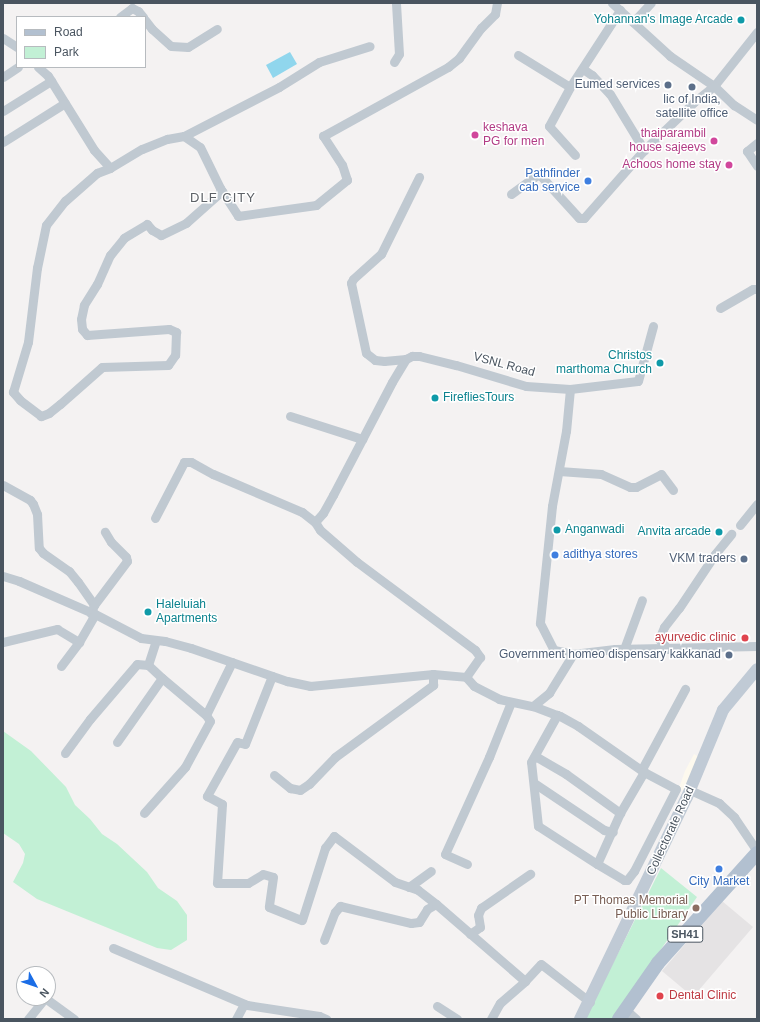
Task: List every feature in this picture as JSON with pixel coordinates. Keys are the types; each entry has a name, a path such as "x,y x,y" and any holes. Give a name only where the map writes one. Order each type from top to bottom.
{"main road":[{"name":"SH41","path":"622,1014 658,963 757,852"}],"street":[{"path":"394,62 399,54 396,3"},
{"path":"184,136 200,147 222,190 235,212 241,217 282,209 316,205 347,180 342,165 323,136 459,58 481,28 495,14 497,3"},
{"path":"612,3 670,56 714,86 734,104 757,120"},
{"path":"633,22 651,3"},
{"path":"121,16 132,8 138,10 142,16"},
{"path":"575,155 549,126 570,87 620,10"},
{"path":"146,21 152,29 171,46 188,47 217,29"},
{"path":"511,194 539,174 579,218 583,219 644,150 694,102 714,86 757,32"},
{"path":"3,38 16,46"},
{"path":"222,190 186,223 161,235 152,230 147,224 124,238 110,255 97,284 84,305 81,318 82,330 87,335 169,329 176,332 175,355 168,365 102,367 49,413 41,416 30,409 13,392 28,342 37,268 46,225 65,201 97,173 110,168 142,149 161,141 184,136 279,87 319,62 370,46"},
{"path":"518,55 570,87"},
{"path":"3,77 16,68"},
{"path":"44,69 94,150 110,168"},
{"path":"583,69 592,75 610,94 644,150"},
{"path":"3,111 51,81"},
{"path":"3,142 65,103"},
{"path":"757,143 747,151 757,166"},
{"name":"VSNL Road","path":"419,177 381,254 353,279 351,283 366,353 375,360 384,362 419,356 526,386 570,388 638,380 653,326"},
{"path":"720,308 753,288 757,289"},
{"path":"315,522 327,507 406,359"},
{"path":"570,388 566,431 552,506 540,623 554,650 573,654 624,649 757,646"},
{"path":"290,416 362,439"},
{"path":"155,518 184,462 191,462 213,474 302,512 315,522 320,530 357,562 476,650 480,657 466,677"},
{"path":"559,471 602,474 630,487 636,487 661,474 673,490"},
{"path":"3,485 30,500 33,504 37,514 39,548 43,553 69,571 93,611"},
{"path":"740,526 757,504"},
{"path":"61,666 79,642 93,611 127,561 126,557 111,542 105,532"},
{"path":"668,649 659,640 664,627 679,608 714,554 731,534"},
{"path":"3,576 93,611 141,638 165,641 184,646 272,676 310,686 433,674 466,677 474,686 499,699 533,706 557,715 578,726 643,771 676,789 630,878 624,880 538,826 531,762 557,715"},
{"path":"624,649 642,600"},
{"path":"3,642 57,629 79,642"},
{"path":"148,665 156,641"},
{"path":"533,706 549,693 573,654"},
{"path":"206,715 232,662"},
{"path":"65,753 90,719 136,664 148,665 206,715 210,721 185,767 144,812"},
{"name":"Collectorate Road","path":"580,1019 590,1002 690,790 723,710 757,669"},
{"path":"274,775 290,788 300,790 335,757 433,685 433,674"},
{"path":"272,676 245,744 237,742 207,796 222,804 217,883 248,883 264,874 273,877 269,907 302,920 325,848 334,836 395,882 418,890 525,981"},
{"path":"117,742 162,678"},
{"path":"597,864 613,832 620,813 685,689"},
{"path":"467,864 446,854 511,702"},
{"path":"535,756 566,774 620,813"},
{"path":"534,783 604,830 613,832"},
{"path":"690,790 719,803 729,812 757,852"},
{"path":"409,887 431,871"},
{"path":"470,934 480,927 478,915 481,908 530,874"},
{"path":"324,940 335,912 340,906 376,916 411,923 419,922 427,909 436,904"},
{"path":"113,948 244,1004 319,1016 326,1019"},
{"path":"491,1019 500,1003 525,981 541,964 590,1002"},
{"path":"28,1019 44,998 74,1019"},
{"path":"236,1019 244,1004"},
{"path":"437,1006 457,1019"},
{"path":"622,1014 636,1019"}],"shaded area":[{"path":"694,754 701,758 687,793 679,788 685,771"},
{"path":"722,901 753,927 693,997 662,971"}],"green space":[{"path":"3,731 31,751 66,787 75,805 90,819 102,834 117,844 147,872 158,888 177,901 187,915 187,940 171,950 157,948 37,899 13,882 23,863 25,854 19,844 3,833"},
{"path":"661,868 697,897 613,1019 585,1019"}],"water":[{"path":"290,52 297,64 273,78 266,65"}],"place":[{"name":"Yohannan's Image Arcade","path":"741,20"},
{"name":"Eumed services","path":"668,85"},
{"name":"lic of India, satellite office","path":"692,87"},
{"name":"keshava PG for men","path":"475,135"},
{"name":"thaiparambil house sajeevs","path":"714,141"},
{"name":"Achoos home stay","path":"729,165"},
{"name":"Pathfinder cab service","path":"588,181"},
{"name":"Christos marthoma Church","path":"660,363"},
{"name":"FirefliesTours","path":"435,398"},
{"name":"Anganwadi","path":"557,530"},
{"name":"Anvita arcade","path":"719,532"},
{"name":"adithya stores","path":"555,555"},
{"name":"VKM traders","path":"744,559"},
{"name":"Haleluiah Apartments","path":"148,612"},
{"name":"ayurvedic clinic","path":"745,638"},
{"name":"Government homeo dispensary kakkanad","path":"729,655"},
{"name":"City Market","path":"719,869"},
{"name":"PT Thomas Memorial Public Library","path":"696,908"},
{"name":"Dental Clinic","path":"660,996"}],"district":[{"name":"DLF CITY","path":"223,198"}]}
